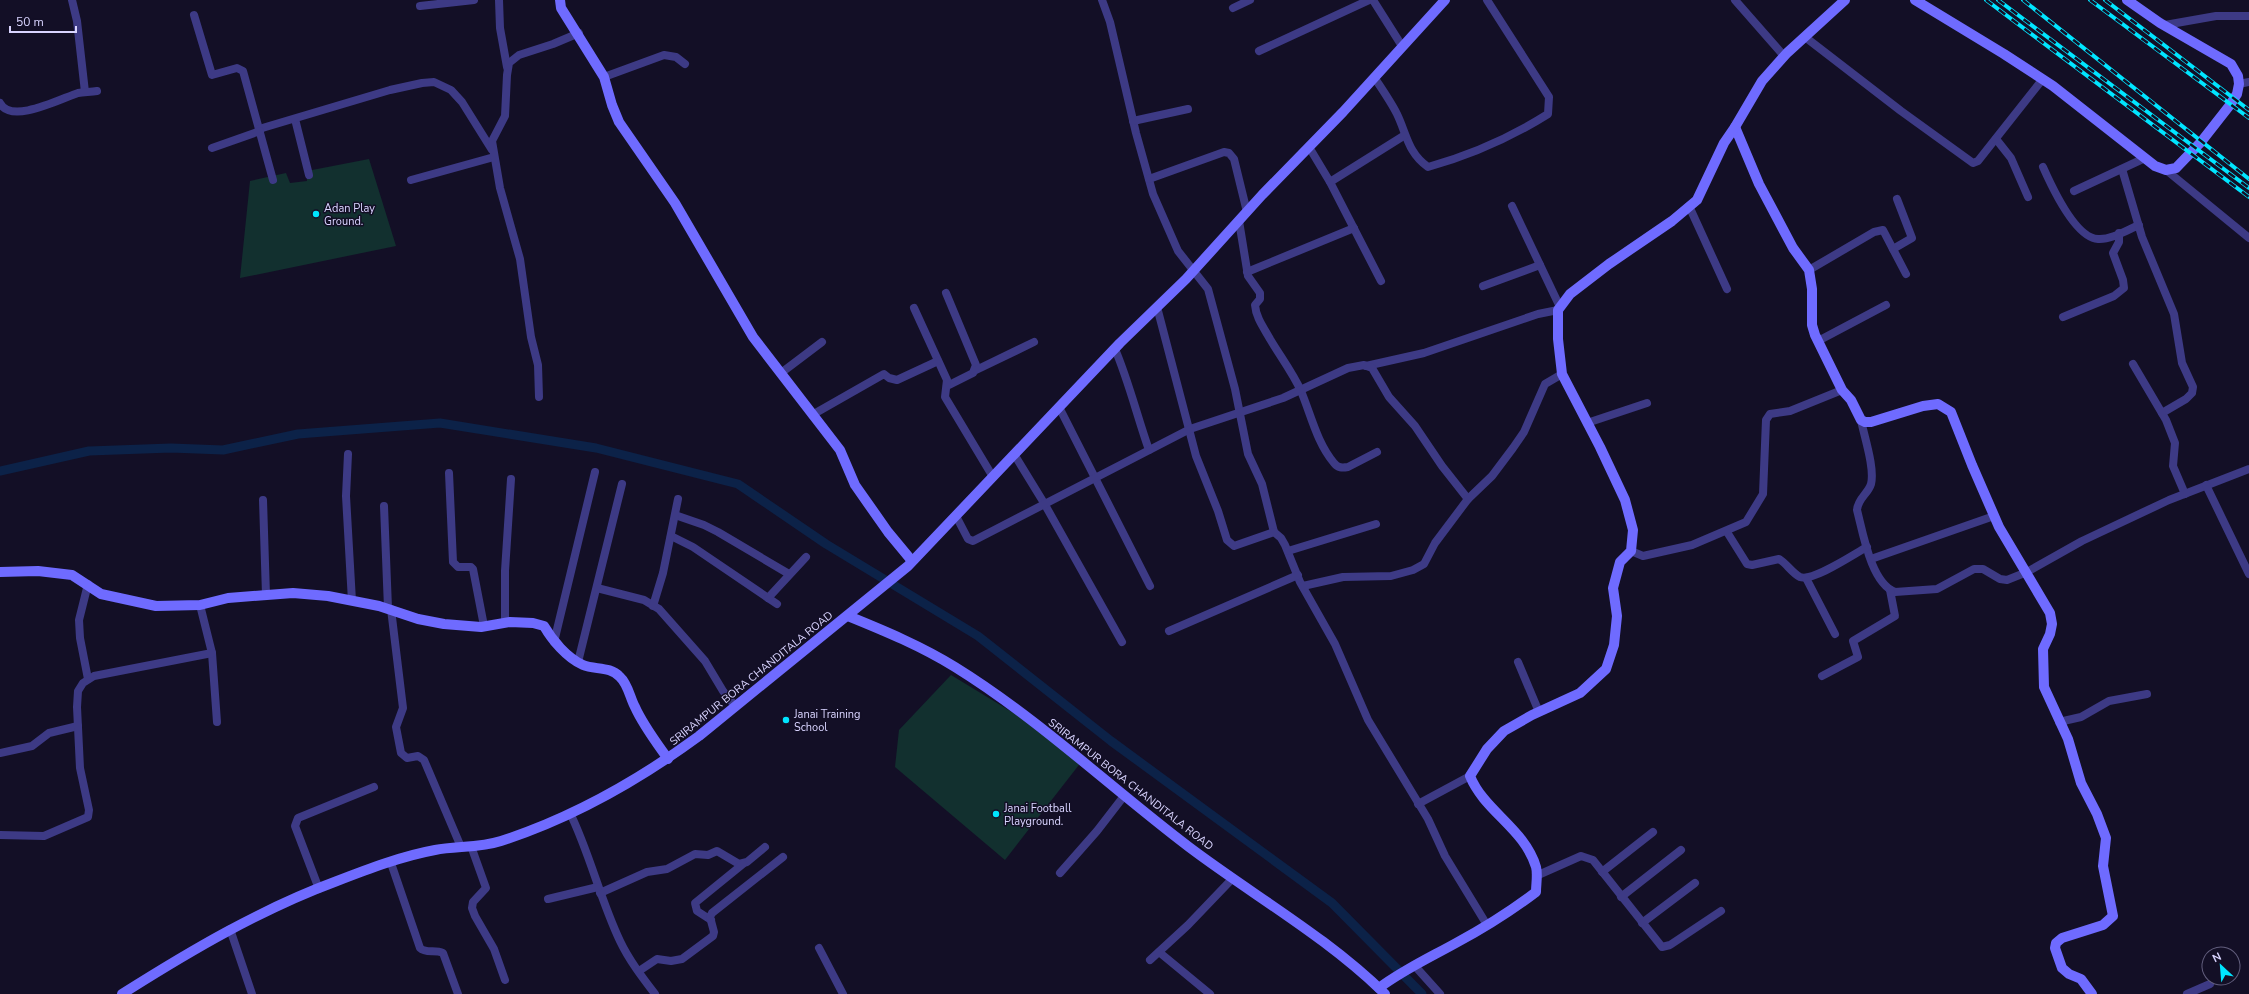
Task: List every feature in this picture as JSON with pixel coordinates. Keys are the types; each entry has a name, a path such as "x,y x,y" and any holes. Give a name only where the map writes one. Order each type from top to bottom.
{"street":[{"path":"72,0 77,22 84,92"},
{"path":"420,6 474,0"},
{"path":"499,0 500,28 507,67 506,116 492,141 493,154 520,259 531,337 538,366 539,397"},
{"path":"560,0 561,8 579,33 604,77 612,105 620,122 675,203 753,337 840,450 855,485 869,506 912,561"},
{"path":"1102,0 1110,22 1133,121 1153,194 1178,251 1208,290 1240,413 1248,454 1262,484 1274,532 1281,538 1303,586 1335,644 1368,720 1428,819 1445,856 1487,925"},
{"path":"1234,8 1250,0"},
{"path":"1259,51 1369,0"},
{"path":"1374,0 1402,46"},
{"name":"SRIRAMPUR BORA CHANDITALA ROAD","path":"122,994 230,929 318,889 391,863 434,850 500,842 570,813 611,793 668,759 736,707 904,569 1115,349 1193,271 1246,212 1309,147 1445,0"},
{"path":"1374,77 1397,114 1405,135 1418,160 1428,167 1453,160 1516,134 1548,114 1548,97 1487,0"},
{"path":"1736,0 1784,56"},
{"path":"956,516 968,539 973,541 1044,503 1190,429 1283,398 1348,368 1366,366 1424,353 1538,314 1559,309 1570,294 1697,200 1724,143 1736,127 1762,81 1784,56 1845,0"},
{"path":"1915,0 2042,80 2155,166 2166,170 2249,238"},
{"path":"2127,0 2165,26 2230,64 2244,83 2234,99 2201,142 2176,168 2166,170"},
{"path":"194,15 212,75 237,68 243,71 273,180"},
{"path":"2165,26 2216,16 2249,16"},
{"path":"507,67 509,62 519,55 553,44 579,33"},
{"path":"1805,37 1973,163 1978,161 2042,80"},
{"path":"604,77 664,55 676,57 685,64"},
{"path":"212,148 259,130 390,90 434,82 451,90 462,102 493,154"},
{"path":"0,103 5,109 10,111 25,111 84,92 97,91"},
{"path":"1133,121 1188,109"},
{"path":"295,119 309,175"},
{"path":"1736,127 1759,184 1793,248 1809,270 1812,289 1812,325 1818,341 1842,390 1851,400 1861,420 1872,472 1870,488 1857,504 1866,547 1878,577 1890,590 1895,592 1937,589 1974,569 1983,569 2000,579 2007,580 2027,572 2082,541 2185,494 2249,469"},
{"path":"1330,182 1405,135"},
{"path":"1996,139 2011,158 2028,197"},
{"path":"1309,147 1330,182 1381,281"},
{"path":"1149,179 1224,152 1229,153 1234,159 1246,212"},
{"path":"411,180 493,154"},
{"path":"2074,191 2145,158"},
{"path":"2043,167 2058,200 2088,235 2096,239 2103,239 2139,225"},
{"path":"2122,169 2139,225 2173,309 2182,363 2192,387 2192,393 2186,399 2162,413"},
{"path":"1893,249 1912,238 1897,199"},
{"path":"1418,804 1470,776 1487,750 1504,731 1539,712 1580,693 1606,669 1614,645 1617,616 1613,588 1620,562 1631,551 1633,530 1625,500 1588,423 1562,374 1558,339 1559,309 1512,206"},
{"path":"1689,206 1727,289"},
{"path":"1239,221 1247,272 1260,293 1260,299 1255,305 1261,324 1300,390 1316,431 1334,464 1338,467 1348,467 1377,452"},
{"path":"1247,272 1354,228"},
{"path":"1809,270 1880,230 1885,233 1906,274"},
{"path":"2063,317 2114,296 2124,288 2123,280 2113,253 2119,242 2118,233"},
{"path":"1483,286 1540,265"},
{"path":"946,293 976,365 974,371"},
{"path":"1818,341 1886,305"},
{"path":"1157,307 1196,456 1218,511 1227,540 1234,546 1274,532"},
{"path":"914,308 938,361 947,386 945,397 993,477"},
{"path":"781,373 822,342"},
{"path":"947,386 974,371 1034,342"},
{"path":"1115,349 1127,377 1132,401 1149,450"},
{"path":"812,415 884,374 890,379 897,380 938,361"},
{"path":"2133,364 2162,413 2175,443 2173,466 2185,494"},
{"path":"1366,366 1372,368 1389,397 1414,426 1442,466 1468,498"},
{"path":"1303,586 1337,578 1391,576 1413,570 1424,564 1435,543 1468,498 1492,476 1524,432 1545,384 1562,374"},
{"path":"1631,551 1643,556 1692,545 1727,532 1746,522 1763,494 1766,420 1770,414 1790,411 1842,390"},
{"path":"1588,423 1647,403"},
{"path":"1861,420 1871,422 1923,406 1938,404 1946,407 1957,423 1972,465 1994,516 2012,551 2027,572 2050,613 2051,629 2043,649 2044,687 2068,740 2081,783 2098,814 2106,838 2103,866 2113,916 2103,925 2062,938 2056,943 2055,948 2062,968 2069,974 2081,979 2092,994"},
{"path":"1059,407 1150,586"},
{"path":"348,454 346,496 352,601"},
{"path":"1014,454 1044,503 1122,642"},
{"path":"554,642 595,472"},
{"path":"448,473 453,562 458,567 471,567 473,569 484,626"},
{"path":"504,623 505,571 511,479"},
{"path":"578,662 622,484"},
{"path":"2206,485 2249,574"},
{"path":"653,606 671,536 678,499"},
{"path":"263,500 266,595"},
{"path":"384,506 389,609 403,708 403,713 396,728 401,753 406,758 418,756 424,760 486,888 473,902 472,908 494,949 504,980"},
{"path":"675,515 704,525 718,532 789,574"},
{"path":"1871,559 1994,516"},
{"path":"1288,551 1376,524"},
{"path":"1727,532 1747,564 1752,565 1779,559 1797,575 1806,578 1824,571 1866,547"},
{"path":"671,536 693,546 777,604"},
{"path":"768,598 806,557"},
{"path":"0,572 38,571 72,575 88,584 101,594 136,603 156,606 200,605 228,598 293,593 352,601 389,609 418,619 444,624 484,626 504,623 533,623 544,626 554,642 578,662 590,667 604,668 619,675 623,680 635,708 668,759"},
{"path":"1170,631 1298,575"},
{"path":"1806,578 1835,634"},
{"path":"88,584 79,620 80,638 88,679"},
{"path":"597,588 644,600 653,606 686,638 705,661 723,691 736,707"},
{"path":"1822,676 1858,657 1853,640 1895,616 1890,590"},
{"path":"200,605 212,653 217,722"},
{"name":"SRIRAMPUR BORA CHANDITALA ROAD","path":"848,616 917,646 973,678 1041,728 1124,796 1233,878 1285,914 1382,991"},
{"path":"0,835 44,836 88,817 89,810 80,768 78,691 88,679 94,676 212,653"},
{"path":"1518,662 1539,712"},
{"path":"2059,722 2080,717 2109,701 2147,694"},
{"path":"0,753 32,746 49,732 78,726"},
{"path":"1382,991 1388,981 1409,967 1487,925 1515,908 1536,892 1536,868 1525,844 1475,789 1470,776"},
{"path":"318,889 295,826 298,818 374,787"},
{"path":"1060,874 1097,831 1124,796"},
{"path":"570,813 585,846 599,890 619,939 655,994"},
{"path":"1602,872 1653,832"},
{"path":"711,920 698,911 695,903 765,847"},
{"path":"1621,897 1681,850"},
{"path":"548,900 599,890 647,872 667,869 695,854 708,855 717,851 735,863 744,864"},
{"path":"1536,876 1580,856 1587,856 1593,860 1659,945 1666,946 1721,911"},
{"path":"639,971 657,959 678,960 691,954 713,936 714,932 711,920 712,913 783,858"},
{"path":"391,863 420,948 424,952 439,951 443,953 458,994"},
{"path":"1150,960 1188,925 1233,878"},
{"path":"1642,923 1695,883"},
{"path":"230,929 252,994"},
{"path":"819,948 843,994"},
{"path":"1158,952 1210,994"},
{"path":"1409,967 1440,994"},
{"path":"2187,994 2205,986"}],"green space":[{"name":"Adan Play Ground.","path":"369,159 396,246 240,278 250,181 286,173 290,183 307,181 307,171"},
{"name":"Janai Football Playground.","path":"951,675 1038,728 1082,761 1005,860 895,767 899,730"}],"waterway":[{"path":"0,471 89,451 171,448 223,450 298,434 440,423 596,448 738,484 826,544 978,636 1111,741 1332,903 1422,994"}],"railway":[{"path":"1986,0 2249,197"},
{"path":"1998,0 2249,188"},
{"path":"2023,0 2249,179"},
{"path":"2090,0 2249,118"},
{"path":"2105,0 2249,110"}],"place":[{"name":"Adan Play Ground.","path":"316,214"},
{"name":"Janai Training School","path":"786,720"},
{"name":"Janai Football Playground.","path":"996,814"}]}
